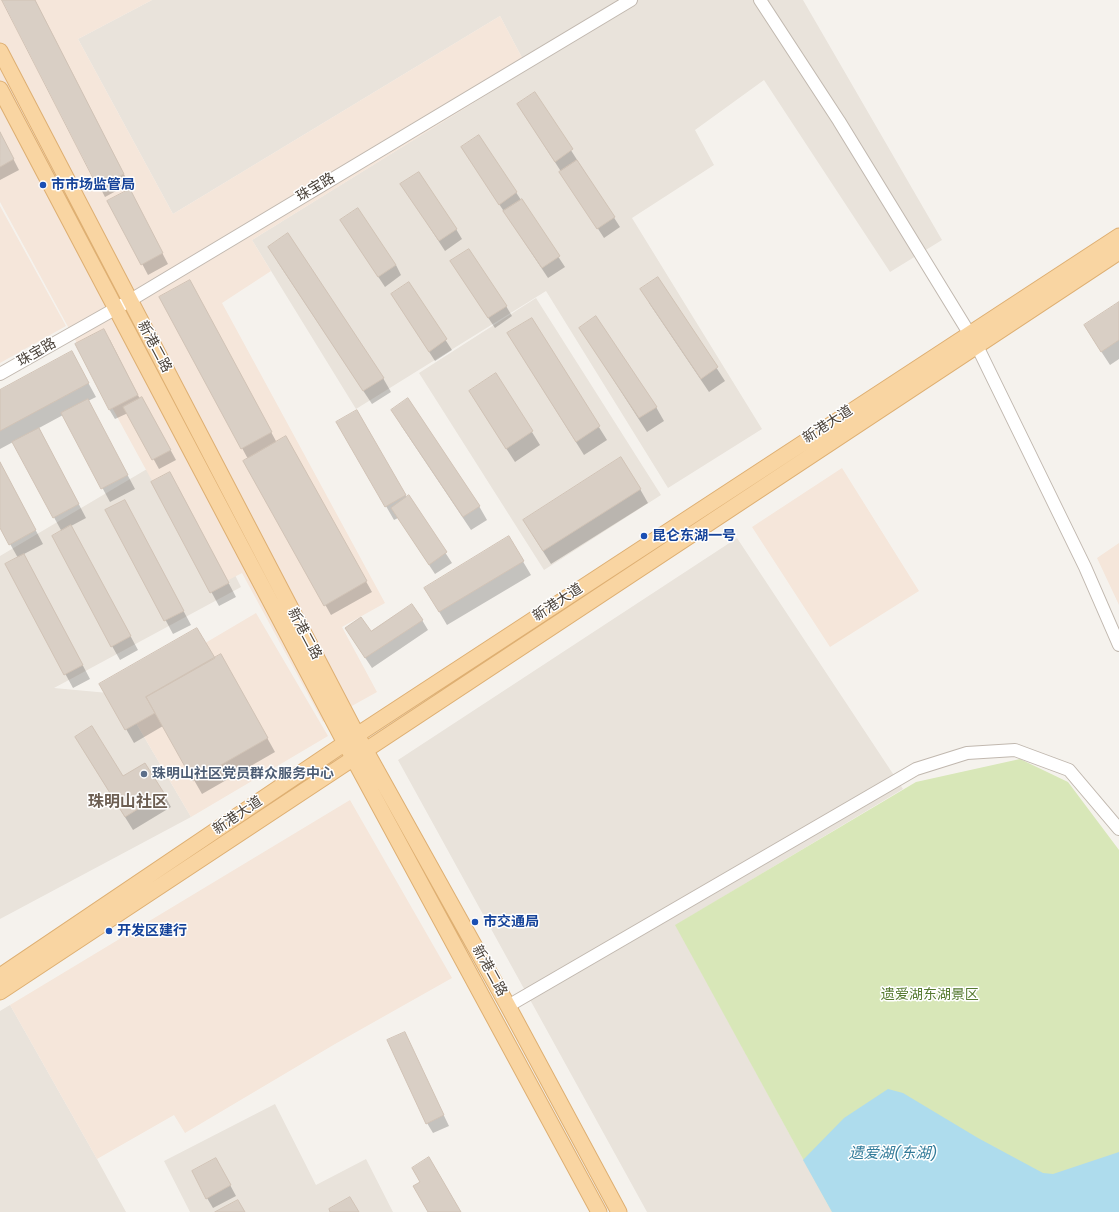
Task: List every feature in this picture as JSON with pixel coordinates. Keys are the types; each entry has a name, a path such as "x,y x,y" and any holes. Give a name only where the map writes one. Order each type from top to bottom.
{"main road":[{"name":"新港二路","path":"0,51 129,301 351,739"},
{"name":"新港二路","path":"0,89 115,308 351,739 508,1006 618,1212"},
{"name":"新港大道","path":"0,976 351,739 1119,236"},
{"name":"新港大道","path":"0,992 1119,252"},
{"name":"新港二路","path":"360,755 599,1212"}],"street":[{"name":"珠宝路","path":"0,374 129,301 631,0"},
{"path":"760,0 839,121 969,333 1085,567 1119,645"},
{"path":"508,1006 916,769 967,753 1015,750 1069,770 1119,829"}],"shaded area":[{"path":"0,0 152,0 78,39 173,214 500,16 528,69 252,240 271,271 222,303 385,603 342,627 377,692 323,722 242,573 211,589 0,202"},
{"path":"152,0 803,0 942,240 890,272 764,80 695,130 714,165 632,218 762,429 668,488 546,291 356,409 252,240 528,69 500,16 173,214 78,39"},
{"path":"0,206 66,326 0,363"},
{"path":"536,298 661,495 544,570 419,373"},
{"path":"174,453 241,587 54,688 119,694 191,817 0,919 0,556"},
{"path":"842,468 919,591 830,647 752,527"},
{"path":"737,538 903,789 676,925 832,1212 647,1212 398,760"},
{"path":"1119,543 1119,605 1097,558"},
{"path":"256,613 328,736 191,817 119,694"},
{"path":"350,800 452,978 335,1044 185,1133 174,1115 97,1159 10,1005"},
{"path":"10,1005 126,1212 0,1212 0,1011"},
{"path":"275,1104 316,1185 366,1159 393,1212 190,1212 164,1161"}],"green space":[{"name":"遗爱湖东湖景区","path":"1020,759 1068,782 1119,850 1119,1212 832,1212 675,925 916,782"}],"water":[{"name":"遗爱湖(东湖)","path":"888,1089 903,1093 978,1138 1043,1173 1053,1174 1119,1152 1119,1212 832,1212 803,1160 844,1118"}],"building":[{"path":"2,0 35,0 124,174 98,187"},
{"path":"535,92 573,149 555,162 517,104"},
{"path":"0,132 14,159 0,167"},
{"path":"479,135 517,192 499,205 461,147"},
{"path":"577,160 615,217 597,229 559,172"},
{"path":"419,172 457,229 439,241 400,184"},
{"path":"130,189 163,253 141,265 107,201"},
{"path":"522,199 560,256 542,268 503,211"},
{"path":"358,208 396,265 378,277 340,220"},
{"path":"288,233 384,378 363,391 268,247"},
{"path":"469,249 507,306 488,318 450,261"},
{"path":"658,277 718,367 701,379 640,289"},
{"path":"190,280 272,432 241,449 159,297"},
{"path":"409,282 447,339 429,352 391,294"},
{"path":"1119,302 1119,340 1101,352 1084,325"},
{"path":"596,316 657,407 639,418 579,328"},
{"path":"532,318 600,426 576,442 507,333"},
{"path":"104,329 138,395 109,410 75,344"},
{"path":"72,351 89,383 0,431 0,390"},
{"path":"496,373 533,431 506,449 469,391"},
{"path":"142,397 171,450 152,460 123,407"},
{"path":"408,398 480,506 463,517 391,410"},
{"path":"88,399 128,475 101,489 61,413"},
{"path":"357,410 406,495 385,507 336,422"},
{"path":"39,428 79,504 53,518 12,442"},
{"path":"286,436 367,581 324,606 243,461"},
{"path":"621,457 641,489 543,551 523,520"},
{"path":"0,462 36,530 9,545 0,528"},
{"path":"170,472 229,583 210,593 151,482"},
{"path":"409,495 447,552 429,565 391,508"},
{"path":"125,500 184,611 164,621 105,510"},
{"path":"71,525 131,636 111,647 52,536"},
{"path":"509,536 524,561 439,612 424,588"},
{"path":"24,554 83,665 64,675 5,564"},
{"path":"412,604 423,620 365,658 345,628 361,617 371,631"},
{"path":"197,628 215,658 146,697 155,713 125,730 99,684"},
{"path":"221,654 268,738 193,781 146,697"},
{"path":"92,726 123,776 145,763 164,793 125,817 75,737"},
{"path":"405,1032 444,1115 426,1124 387,1040"},
{"path":"429,1157 461,1212 428,1212 413,1186 420,1182 412,1168"},
{"path":"216,1158 231,1185 206,1199 192,1171"},
{"path":"350,1197 359,1212 330,1212 329,1209"},
{"path":"238,1200 245,1212 215,1212"}],"place":[{"name":"市市场监管局","path":"43,185"},
{"name":"昆仑东湖一号","path":"644,536"},
{"name":"珠明山社区党员群众服务中心","path":"144,774"},
{"name":"市交通局","path":"475,922"},
{"name":"开发区建行","path":"109,931"}],"district":[{"name":"珠明山社区","path":"128,803"}]}
